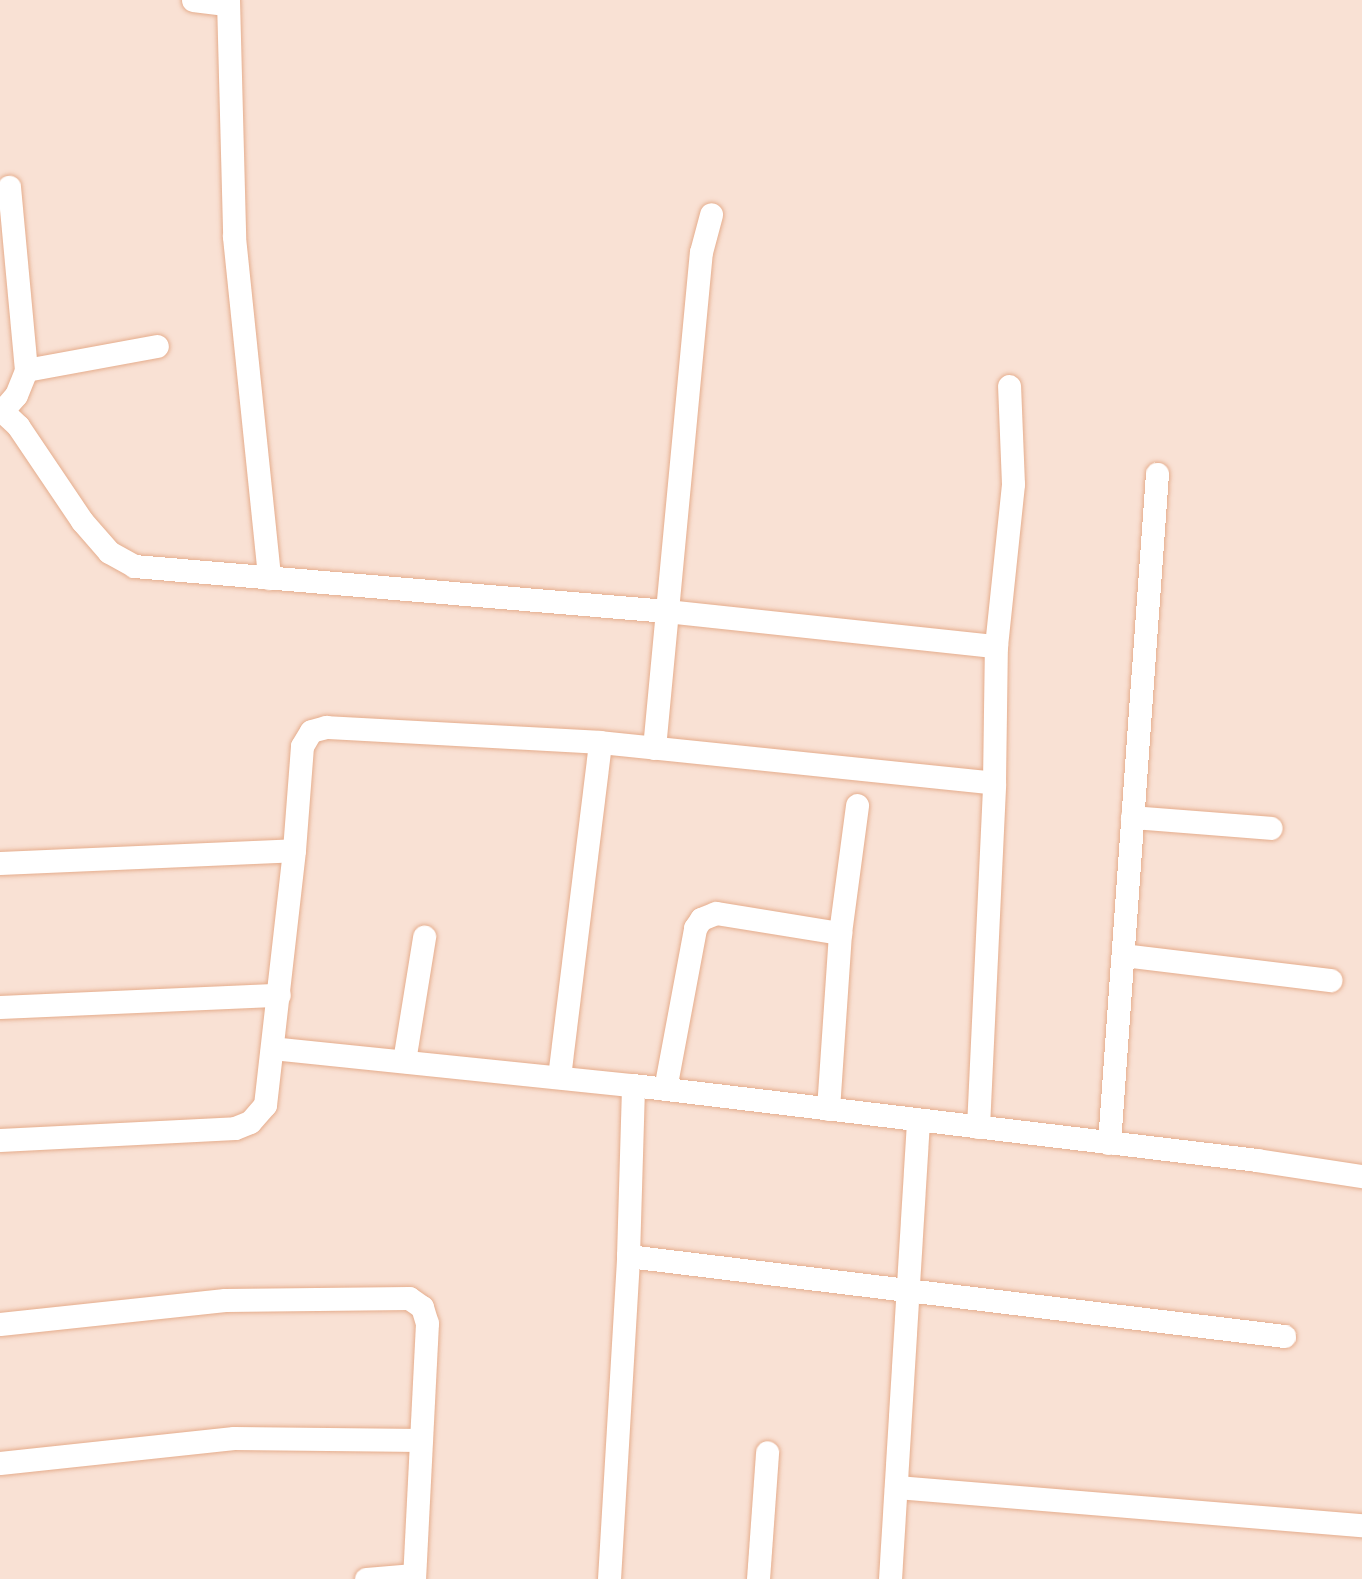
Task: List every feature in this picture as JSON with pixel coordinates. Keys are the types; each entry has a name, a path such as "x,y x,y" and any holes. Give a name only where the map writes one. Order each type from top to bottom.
{"street":[{"path":"193,0 228,2 234,237 269,578"},
{"path":"9,187 26,370 16,395 1,410 18,426 82,521 109,552 134,566 666,611 996,646"},
{"path":"654,748 701,252 711,214"},
{"path":"26,370 157,346"},
{"path":"978,1127 994,783 996,646 1013,484 1009,386"},
{"path":"1109,1143 1157,474"},
{"path":"0,1140 235,1128 250,1122 265,1105 294,850 302,746 311,731 326,727 600,742 994,783"},
{"path":"559,1077 600,742"},
{"path":"828,1109 840,933 857,805"},
{"path":"1132,817 1271,828"},
{"path":"0,863 294,850"},
{"path":"665,1089 695,928 701,919 716,914 840,933"},
{"path":"404,1061 424,937"},
{"path":"1122,955 1331,981"},
{"path":"0,1007 279,995"},
{"path":"272,1048 665,1089 1362,1176"},
{"path":"609,1579 628,1256 633,1086"},
{"path":"890,1579 918,1120"},
{"path":"628,1256 907,1287 1284,1336"},
{"path":"0,1324 225,1300 409,1298 422,1307 427,1323 414,1577 366,1579"},
{"path":"0,1462 234,1438 421,1440"},
{"path":"758,1579 767,1451"},
{"path":"896,1487 1362,1525"}]}
